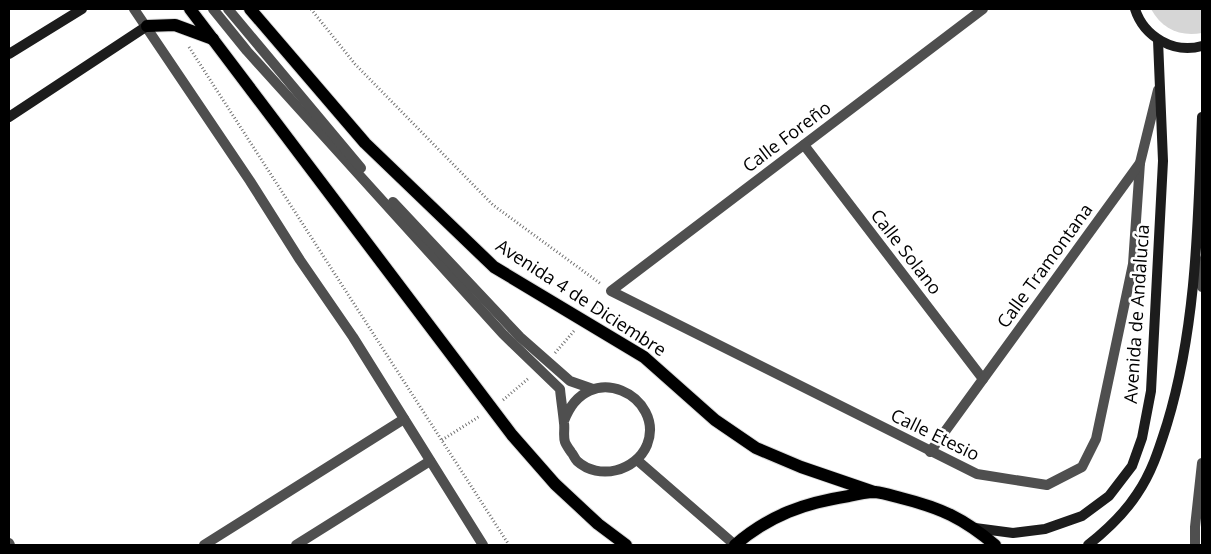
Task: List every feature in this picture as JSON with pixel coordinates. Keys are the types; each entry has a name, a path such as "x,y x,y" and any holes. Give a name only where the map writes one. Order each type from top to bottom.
{"main road":[{"path":"9,54 82,9"},
{"path":"190,9 512,434 555,484 598,524 626,545"},
{"name":"Avenida 4 de Diciembre","path":"250,9 365,143 494,267 644,357 715,420 756,448 801,467 874,492 927,504 975,528 995,545"},
{"path":"1135,9 1146,30 1158,40 1175,47 1193,49 1202,46"},
{"path":"9,116 146,26 175,25 213,38"},
{"name":"Avenida de Andalucía","path":"975,528 1013,533 1044,529 1082,516 1109,496 1132,466 1142,438 1151,391 1163,161 1158,40"},
{"path":"1088,545 1115,523 1138,493 1156,460 1177,390 1190,308 1196,254 1200,238 1202,117"},
{"path":"736,545 750,533 772,519 796,508 821,500 874,492"}],"street":[{"path":"134,9 353,337 484,545"},
{"path":"213,9 247,52 497,328 560,389 565,442 577,461 596,471 618,471 637,460 647,444 649,425 643,407 630,394 612,387 593,389 583,394 574,401 564,421"},
{"path":"228,9 361,167 510,327 570,382 593,389"},
{"name":"Calle Foreño","path":"611,291 983,9"},
{"name":"Calle Tramontana","path":"930,452 1140,163 1159,86"},
{"name":"Calle Solano","path":"804,145 983,379"},
{"name":"Calle Etesio","path":"611,291 977,474 1047,485 1082,467 1096,439 1133,264 1140,163"},
{"path":"1196,254 1202,287"},
{"path":"204,545 404,419"},
{"path":"637,460 736,545"},
{"path":"296,545 430,461"},
{"path":"1195,545 1195,527 1202,463"}],"path":[{"path":"311,9 355,64 493,205 611,291"},
{"path":"175,25 509,545"}],"shaded area":[{"path":"1151,9 1202,9 1202,33 1186,34 1172,30 1155,16"}]}
